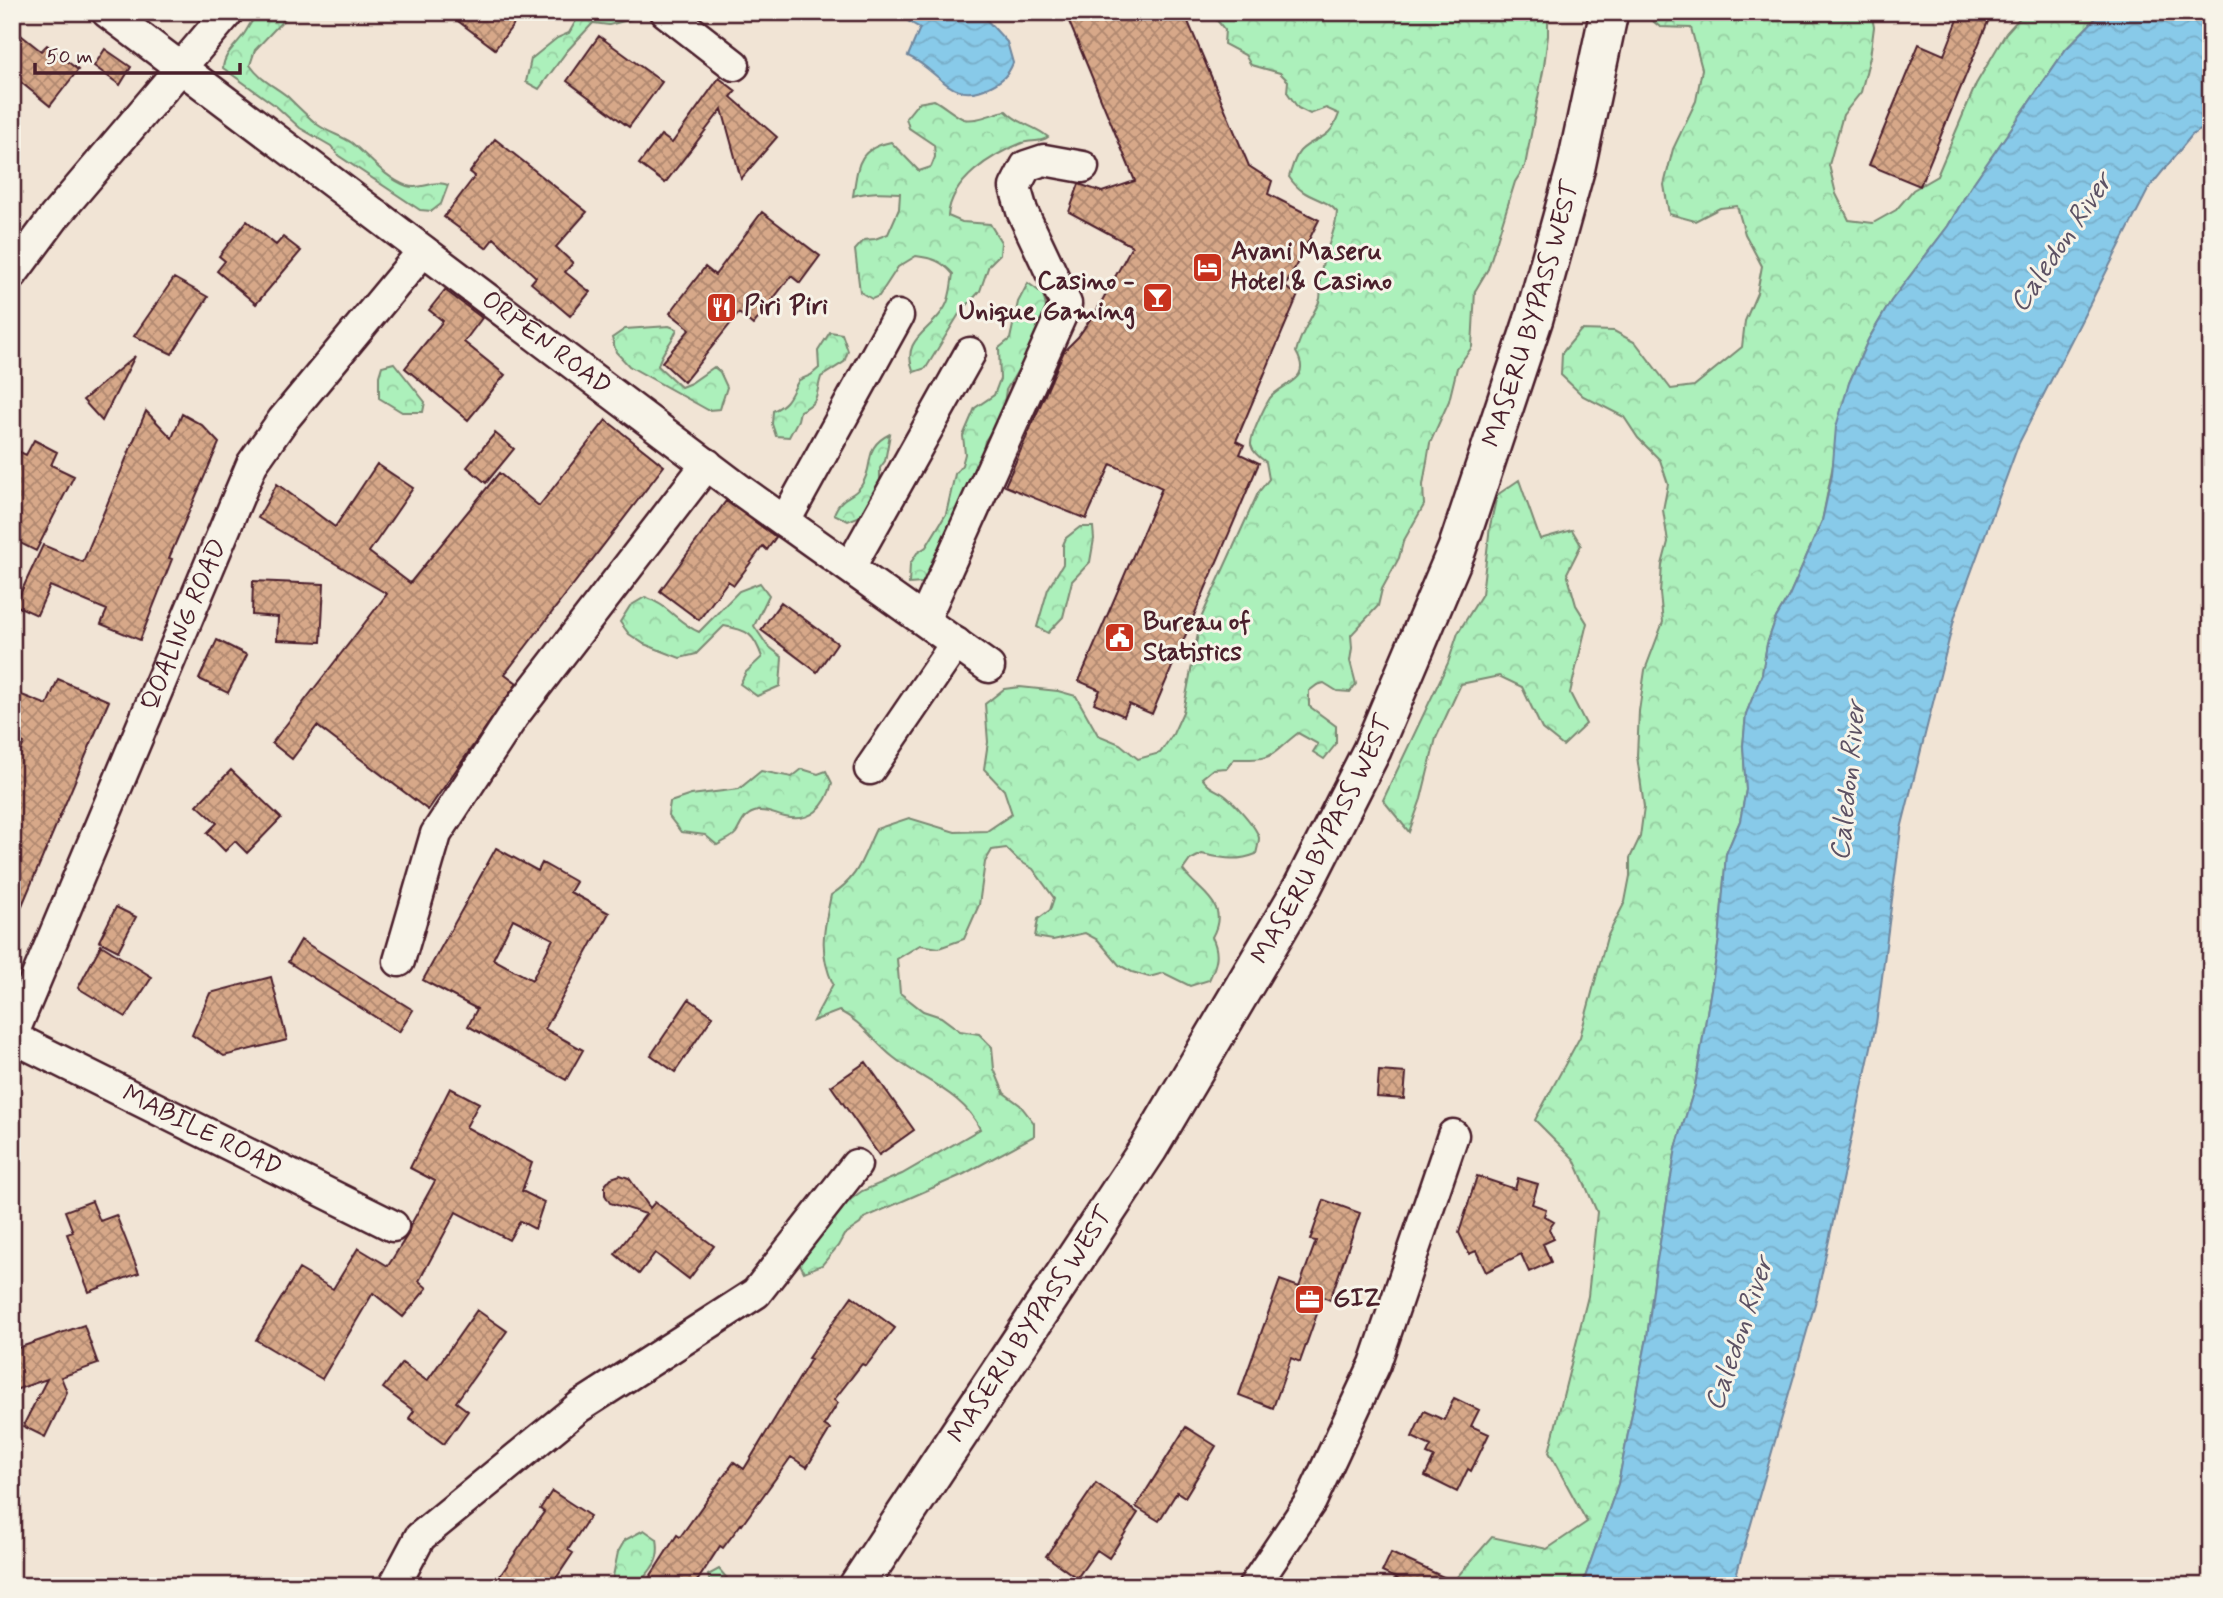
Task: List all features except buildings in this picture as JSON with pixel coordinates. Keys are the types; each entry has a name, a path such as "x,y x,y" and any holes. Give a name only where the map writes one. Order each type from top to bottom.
{"main road":[{"name":"MASERU BYPASS WEST","path":"858,1586 1148,1149 1302,888 1372,750 1457,549 1534,318 1576,167 1609,12"}],"street":[{"name":"ORPEN ROAD","path":"107,12 707,464 989,667"},
{"path":"12,274 55,216 228,12"},
{"path":"666,12 734,65"},
{"path":"924,620 1066,304 1022,211 1016,187 1026,166 1044,160 1083,167"},
{"name":"QOALING ROAD","path":"12,1036 252,464 283,420 423,251"},
{"path":"785,521 898,316"},
{"path":"850,567 970,353"},
{"path":"399,961 436,834 514,715 707,464"},
{"path":"870,769 956,643"},
{"name":"MABILE ROAD","path":"12,1036 393,1226"},
{"path":"1254,1586 1311,1500 1375,1364 1453,1135"},
{"path":"394,1586 420,1537 579,1407 756,1293 856,1165"}],"green space":[{"path":"262,12 291,12 255,50 250,65 254,70 318,125 352,143 384,173 399,182 412,187 437,183 448,185 441,204 432,211 420,210 339,156 331,146 300,128 276,106 223,68 228,54 253,19"},
{"path":"581,12 635,12 636,18 609,25 593,23 567,51 539,89 526,82 531,59 557,38 569,33"},
{"path":"1210,12 1548,12 1544,66 1525,166 1515,182 1488,269 1475,291 1472,347 1457,368 1449,401 1430,443 1423,485 1424,505 1403,542 1399,558 1382,589 1378,606 1351,635 1350,661 1356,684 1350,692 1337,691 1324,683 1309,691 1309,706 1336,726 1336,744 1324,759 1313,752 1318,744 1298,733 1265,758 1234,759 1227,768 1213,769 1202,778 1238,808 1254,827 1259,838 1256,854 1235,859 1202,854 1190,860 1183,870 1211,899 1218,915 1212,937 1216,959 1209,980 1190,986 1164,973 1149,977 1132,972 1119,965 1098,940 1085,933 1053,940 1035,937 1038,919 1050,910 1054,898 1033,869 1018,860 1006,848 992,850 985,862 979,905 964,939 939,948 920,945 897,959 900,993 923,1011 941,1017 960,1031 979,1034 992,1047 994,1069 1004,1093 1020,1105 1034,1123 1034,1136 964,1174 864,1218 844,1235 822,1265 804,1272 797,1258 839,1208 862,1191 902,1174 980,1129 964,1106 953,1096 893,1057 847,1015 839,1011 813,1021 833,984 824,950 831,895 854,874 876,829 909,818 955,832 987,831 1012,814 1004,790 984,769 988,742 985,704 1004,689 1020,687 1076,696 1098,735 1120,744 1138,759 1160,753 1183,712 1201,618 1258,493 1269,479 1266,462 1253,450 1251,441 1270,398 1299,375 1301,369 1296,352 1320,299 1321,272 1337,212 1302,191 1289,177 1300,151 1331,130 1339,114 1326,108 1310,114 1298,108 1287,92 1288,81 1280,73 1251,65 1245,55 1224,44 1225,30"},
{"path":"1642,12 1871,12 1874,27 1861,92 1843,115 1829,165 1836,194 1849,220 1873,223 1896,210 1913,190 1937,176 1976,84 2006,33 2025,12 2102,12 2066,49 1970,188 1948,226 1891,301 1868,340 1849,383 1822,521 1789,596 1776,618 1767,644 1762,674 1746,714 1743,746 1746,790 1740,821 1726,854 1719,940 1695,1086 1676,1148 1647,1338 1618,1484 1582,1586 1449,1586 1492,1537 1547,1549 1587,1522 1549,1452 1588,1296 1597,1212 1574,1159 1535,1120 1580,1037 1607,937 1625,902 1630,858 1640,837 1644,807 1637,756 1639,711 1645,670 1663,622 1660,593 1662,565 1668,542 1663,510 1668,484 1660,460 1638,438 1624,417 1583,396 1561,375 1562,353 1581,330 1614,331 1636,343 1671,389 1694,386 1742,347 1745,321 1757,293 1762,266 1745,234 1737,206 1720,208 1695,221 1669,214 1664,185 1673,149 1696,101 1702,69 1691,28 1660,27"},
{"path":"934,100 957,116 969,120 1006,111 1048,137 1022,143 998,154 974,170 956,191 948,216 962,222 990,224 1001,242 1000,254 989,265 980,291 959,314 926,368 914,372 910,361 914,343 945,307 953,274 936,261 916,256 898,267 879,296 872,299 860,292 855,250 864,240 888,234 899,209 900,193 882,192 853,196 861,161 871,149 880,145 891,142 919,171 931,167 935,157 934,145 909,128 906,118 918,103"},
{"path":"1028,283 1043,294 1047,311 1032,347 1006,390 1002,416 985,441 978,475 969,484 936,576 922,583 909,584 910,564 917,553 926,547 946,514 955,474 962,465 965,454 963,436 975,408 994,395 1000,379 999,348 1010,339 1018,302"},
{"path":"669,326 677,329 658,366 681,387 714,367 720,372 727,387 720,409 708,410 629,366 616,352 612,338 625,329"},
{"path":"830,332 842,334 848,351 844,362 821,377 816,398 811,405 800,411 789,437 776,436 772,424 773,411 786,401 799,380 819,368 818,351"},
{"path":"394,363 425,402 423,412 402,412 379,398 382,366"},
{"path":"890,434 885,461 880,468 880,484 863,515 848,521 834,514 840,503 861,486 875,445"},
{"path":"1519,480 1540,539 1572,530 1581,545 1567,573 1576,605 1587,623 1570,693 1586,724 1563,746 1542,729 1522,687 1499,676 1461,684 1436,738 1421,799 1409,832 1383,800 1448,663 1458,633 1482,594 1490,526 1497,495"},
{"path":"1080,527 1093,527 1090,562 1072,581 1063,617 1048,633 1037,627 1048,589 1063,564 1063,545 1066,538"},
{"path":"760,583 769,595 754,626 767,645 782,657 780,686 757,696 740,684 746,672 762,657 749,634 724,626 696,654 680,658 644,644 629,634 620,622 630,606 645,597 660,604 699,632 739,591"},
{"path":"802,769 818,774 826,771 832,783 821,806 802,818 785,817 765,811 753,812 734,835 717,845 705,835 681,832 668,815 670,802 691,795 739,789 761,771 792,777"},
{"path":"644,1530 657,1539 658,1554 654,1565 636,1586 611,1586 618,1552 625,1540"},
{"path":"719,1569 731,1583 730,1586 711,1586 708,1575"}],"water":[{"path":"911,12 921,12 933,18 951,12 985,12 985,18 1007,42 1013,63 1009,71 999,82 977,91 965,92 946,84 908,56 920,28 908,21"},
{"name":"Caledon River","path":"2102,12 2211,12 2211,124 2192,135 2149,188 2019,443 1955,616 1901,829 1876,1024 1816,1300 1733,1586 1582,1586 1618,1484 1647,1338 1676,1148 1695,1086 1719,940 1726,854 1740,821 1746,790 1743,746 1746,714 1762,674 1767,644 1776,618 1789,596 1822,521 1832,475 1836,427 1849,383 1868,340 1891,301 1948,226 1970,188 2066,49"}],"place":[{"name":"Avani Maseru Hotel & Casino","path":"1208,267"},
{"name":"Casino - Unique Gaming","path":"1158,297"},
{"name":"Piri Piri","path":"721,307"},
{"name":"Bureau of Statistics","path":"1120,638"},
{"name":"GIZ","path":"1310,1299"}]}
